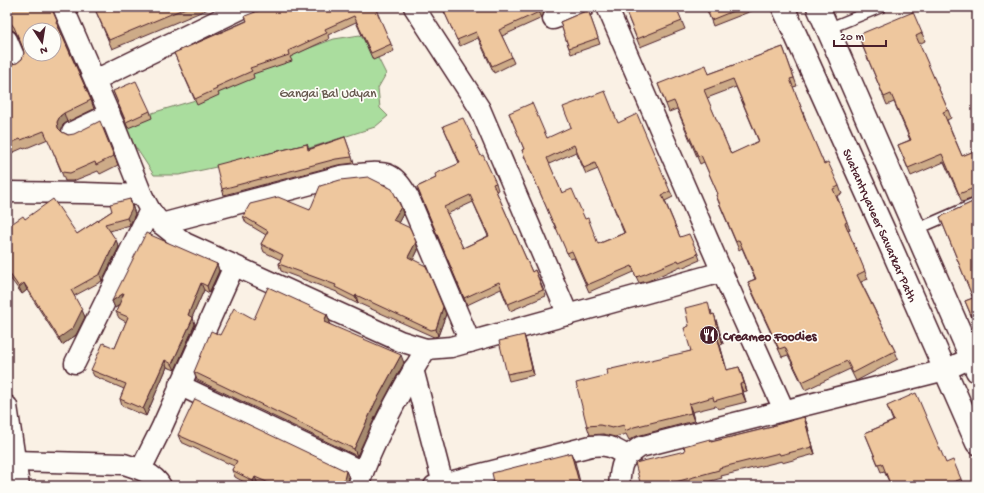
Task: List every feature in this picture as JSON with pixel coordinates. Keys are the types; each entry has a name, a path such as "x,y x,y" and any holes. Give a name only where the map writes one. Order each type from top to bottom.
{"main road":[{"name":"Svatantryaveer Savarkar Path","path":"783,7 884,231 977,443"},
{"path":"818,7 974,365"},
{"path":"884,231 913,225"}],"street":[{"path":"64,7 151,210 185,243 400,341 426,349 451,347 722,272"},
{"path":"95,80 245,7"},
{"path":"414,7 480,109 568,315"},
{"path":"553,19 584,7"},
{"path":"607,7 722,272 784,410"},
{"path":"7,40 16,61"},
{"path":"72,132 110,114"},
{"path":"8,190 84,193 151,210 341,176 370,173 388,174 400,183 409,198 470,342"},
{"path":"75,363 151,210"},
{"path":"143,464 161,429 179,385 234,266"},
{"path":"179,385 361,479 390,412 413,369 426,349"},
{"path":"619,486 620,467 627,456 640,447 945,370 974,365"},
{"path":"413,369 438,485 591,446 604,445 627,456"},
{"path":"7,406 14,461 19,486"},
{"path":"14,461 143,464 161,486"}],"lane":[{"path":"827,29 882,7"},
{"path":"913,225 977,203"}],"green space":[{"name":"Gangai Bal Udyan","path":"360,35 377,56 386,74 378,88 380,108 388,116 375,127 278,158 221,166 179,175 154,175 121,125 155,112 209,96 290,55 334,39"}],"building":[{"path":"7,7 51,7 57,21 22,22 22,46 14,27 7,20"},
{"path":"94,7 188,7 109,40"},
{"path":"268,7 375,7 391,44 371,53 354,16 325,29 327,33 288,51 289,55 250,68 252,71 216,87 217,89 195,99 174,53 247,21 245,16"},
{"path":"448,7 541,7 539,12 499,30 512,57 492,66 476,32 457,40 443,9"},
{"path":"624,7 676,7 682,21 637,39"},
{"path":"706,7 743,7 711,20"},
{"path":"588,10 598,38 569,48 560,22"},
{"path":"913,12 922,33 916,36 948,110 943,112 962,156 977,150 977,189 974,188 959,194 942,154 908,168 898,145 911,140 891,94 884,97 858,35"},
{"path":"62,35 91,100 60,116 57,122 58,128 68,135 74,134 100,121 114,156 96,165 95,162 70,173 62,172 44,131 7,145 7,62 12,64 17,63 22,59 22,62 62,62"},
{"path":"783,47 794,78 790,79 802,112 824,164 828,162 839,186 833,189 865,271 857,275 895,351 853,373 847,361 802,382 785,347 779,349 748,282 756,279 739,240 736,242 716,195 718,194 701,155 698,156 674,101 666,104 658,84 706,65 709,74","holes":["733,79 759,141 731,154 704,90"]},
{"path":"136,81 150,111 126,122 113,91"},
{"path":"605,91 618,123 637,114 670,191 662,195 680,237 689,234 698,254 679,262 678,260 636,277 632,266 587,285 572,251 567,253 553,223 522,150 524,149 509,113 532,103 547,138 571,127 563,107","holes":["574,145 584,168 595,163 625,233 598,244 588,218 585,219 572,189 562,193 547,158"]},
{"path":"463,118 481,156 483,155 496,183 493,184 532,272 535,270 543,290 508,304 499,282 464,298 417,187 436,178 435,174 460,163 443,126","holes":["470,195 489,236 463,248 444,207"]},
{"path":"345,137 352,157 336,159 222,189 216,165 307,144 308,150"},
{"path":"368,177 392,189 401,207 393,220 410,228 416,242 408,257 426,266 443,307 436,329 431,330 356,295 355,297 335,287 336,285 279,264 283,255 261,244 268,231 243,216 250,204 278,197 310,210 320,186 340,180"},
{"path":"53,199 77,234 112,211 110,204 130,199 132,208 127,218 105,224 116,240 100,274 71,290 82,310 73,328 59,338 24,283 19,287 7,270 7,227 23,216 25,219"},
{"path":"977,200 977,329 965,301 973,298 940,217"},
{"path":"146,233 217,264 207,286 201,283 188,315 193,318 172,364 165,360 143,409 120,399 126,384 91,370 103,343 115,348 128,317 116,312 124,293 112,301"},
{"path":"268,287 327,314 324,322 401,355 375,403 354,449 194,372 211,331 220,335 234,308 254,319"},
{"path":"708,302 711,315 714,314 720,335 717,336 726,370 739,367 744,383 740,384 742,393 714,401 713,397 689,404 691,413 634,427 625,431 624,425 612,428 600,425 587,426 576,383 608,375 607,370 691,351 684,328 689,326 685,308"},
{"path":"524,335 532,369 507,374 499,341"},
{"path":"916,393 946,463 953,460 961,479 948,484 948,486 891,486 882,463 878,464 865,433 894,421 887,406"},
{"path":"195,399 346,471 344,480 347,486 291,486 285,483 283,486 276,486 255,477 253,481 232,470 237,461 178,435"},
{"path":"804,417 812,447 780,455 779,453 719,468 719,470 672,483 673,486 641,486 635,463 685,451 684,446 710,439 711,442 772,427"},
{"path":"571,453 580,486 495,486 492,473"}],"place":[{"name":"Creameo Foodies","path":"709,335"}]}
